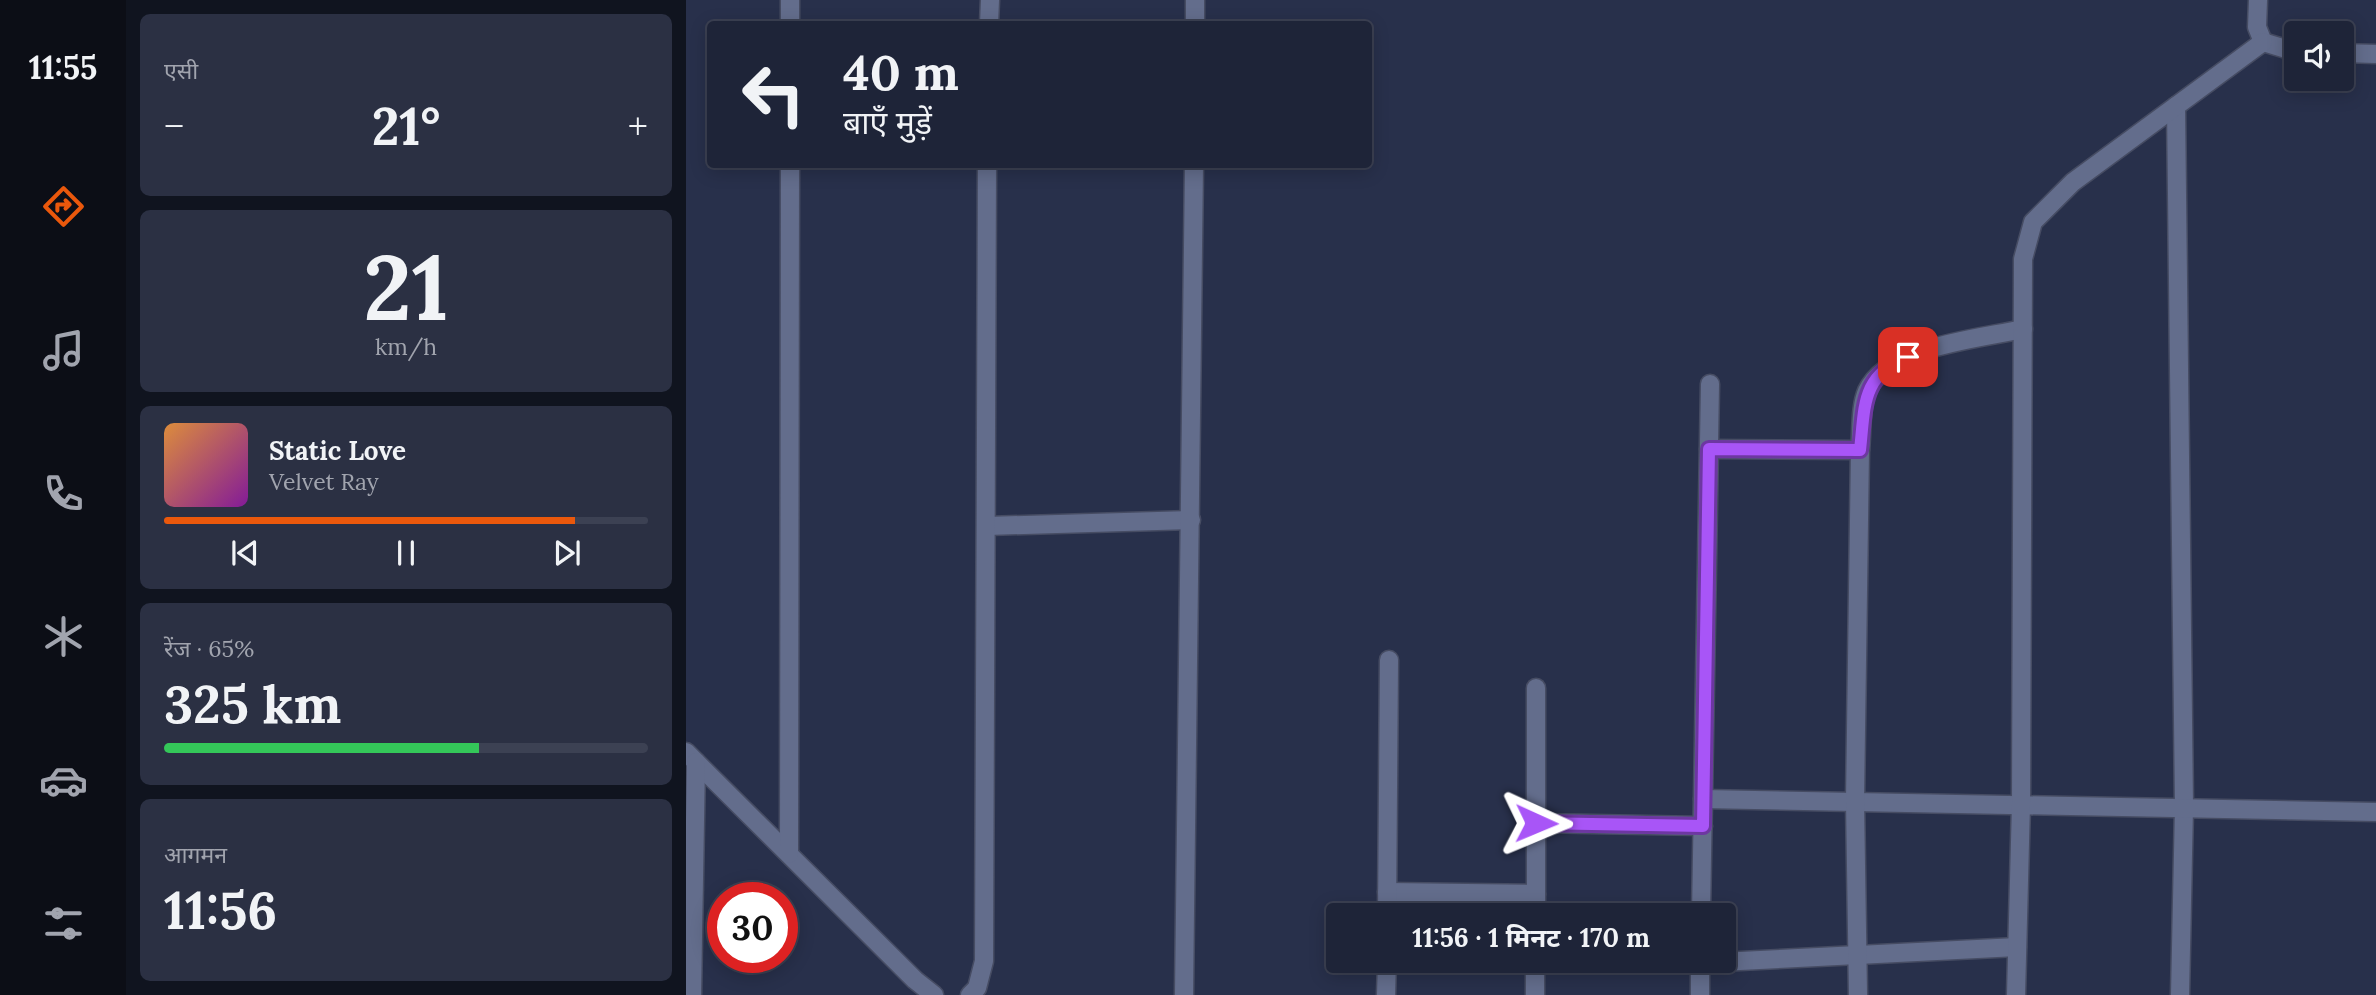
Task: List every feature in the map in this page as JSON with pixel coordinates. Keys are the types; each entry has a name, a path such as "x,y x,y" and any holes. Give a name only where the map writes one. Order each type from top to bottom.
{"street":[{"path":"790,0 790,21"},
{"path":"989,21 990,0"},
{"path":"1195,0 1195,21"},
{"path":"2258,0 2257,27 2263,42"},
{"path":"2263,42 2284,48"},
{"path":"2016,995 2021,804 2023,259 2033,222 2073,182 2263,42"},
{"path":"2354,53 2376,54"},
{"path":"2176,106 2183,807 2180,995"},
{"path":"789,854 790,168"},
{"path":"970,995 977,988 984,961 987,168"},
{"path":"1184,995 1194,168"},
{"path":"1858,995 1855,801 1860,450 1866,393 1878,374 1894,362 1923,352 2023,329"},
{"path":"1701,903 1710,384"},
{"path":"1709,449 1860,450"},
{"path":"987,526 1191,520"},
{"path":"1387,903 1389,660"},
{"path":"1536,688 1536,903"},
{"path":"691,757 915,980 934,995"},
{"path":"691,757 692,995"},
{"path":"1703,799 2376,812"},
{"path":"1536,823 1703,826"},
{"path":"1387,892 1536,894"},
{"path":"1736,961 1857,957 2017,947"},
{"path":"1387,973 1387,995"},
{"path":"1535,973 1535,995"},
{"path":"1700,973 1700,995"}],"route":[{"path":"1536,823 1703,826 1709,449 1860,450 1866,393 1878,374 1894,362 1908,357"}]}
